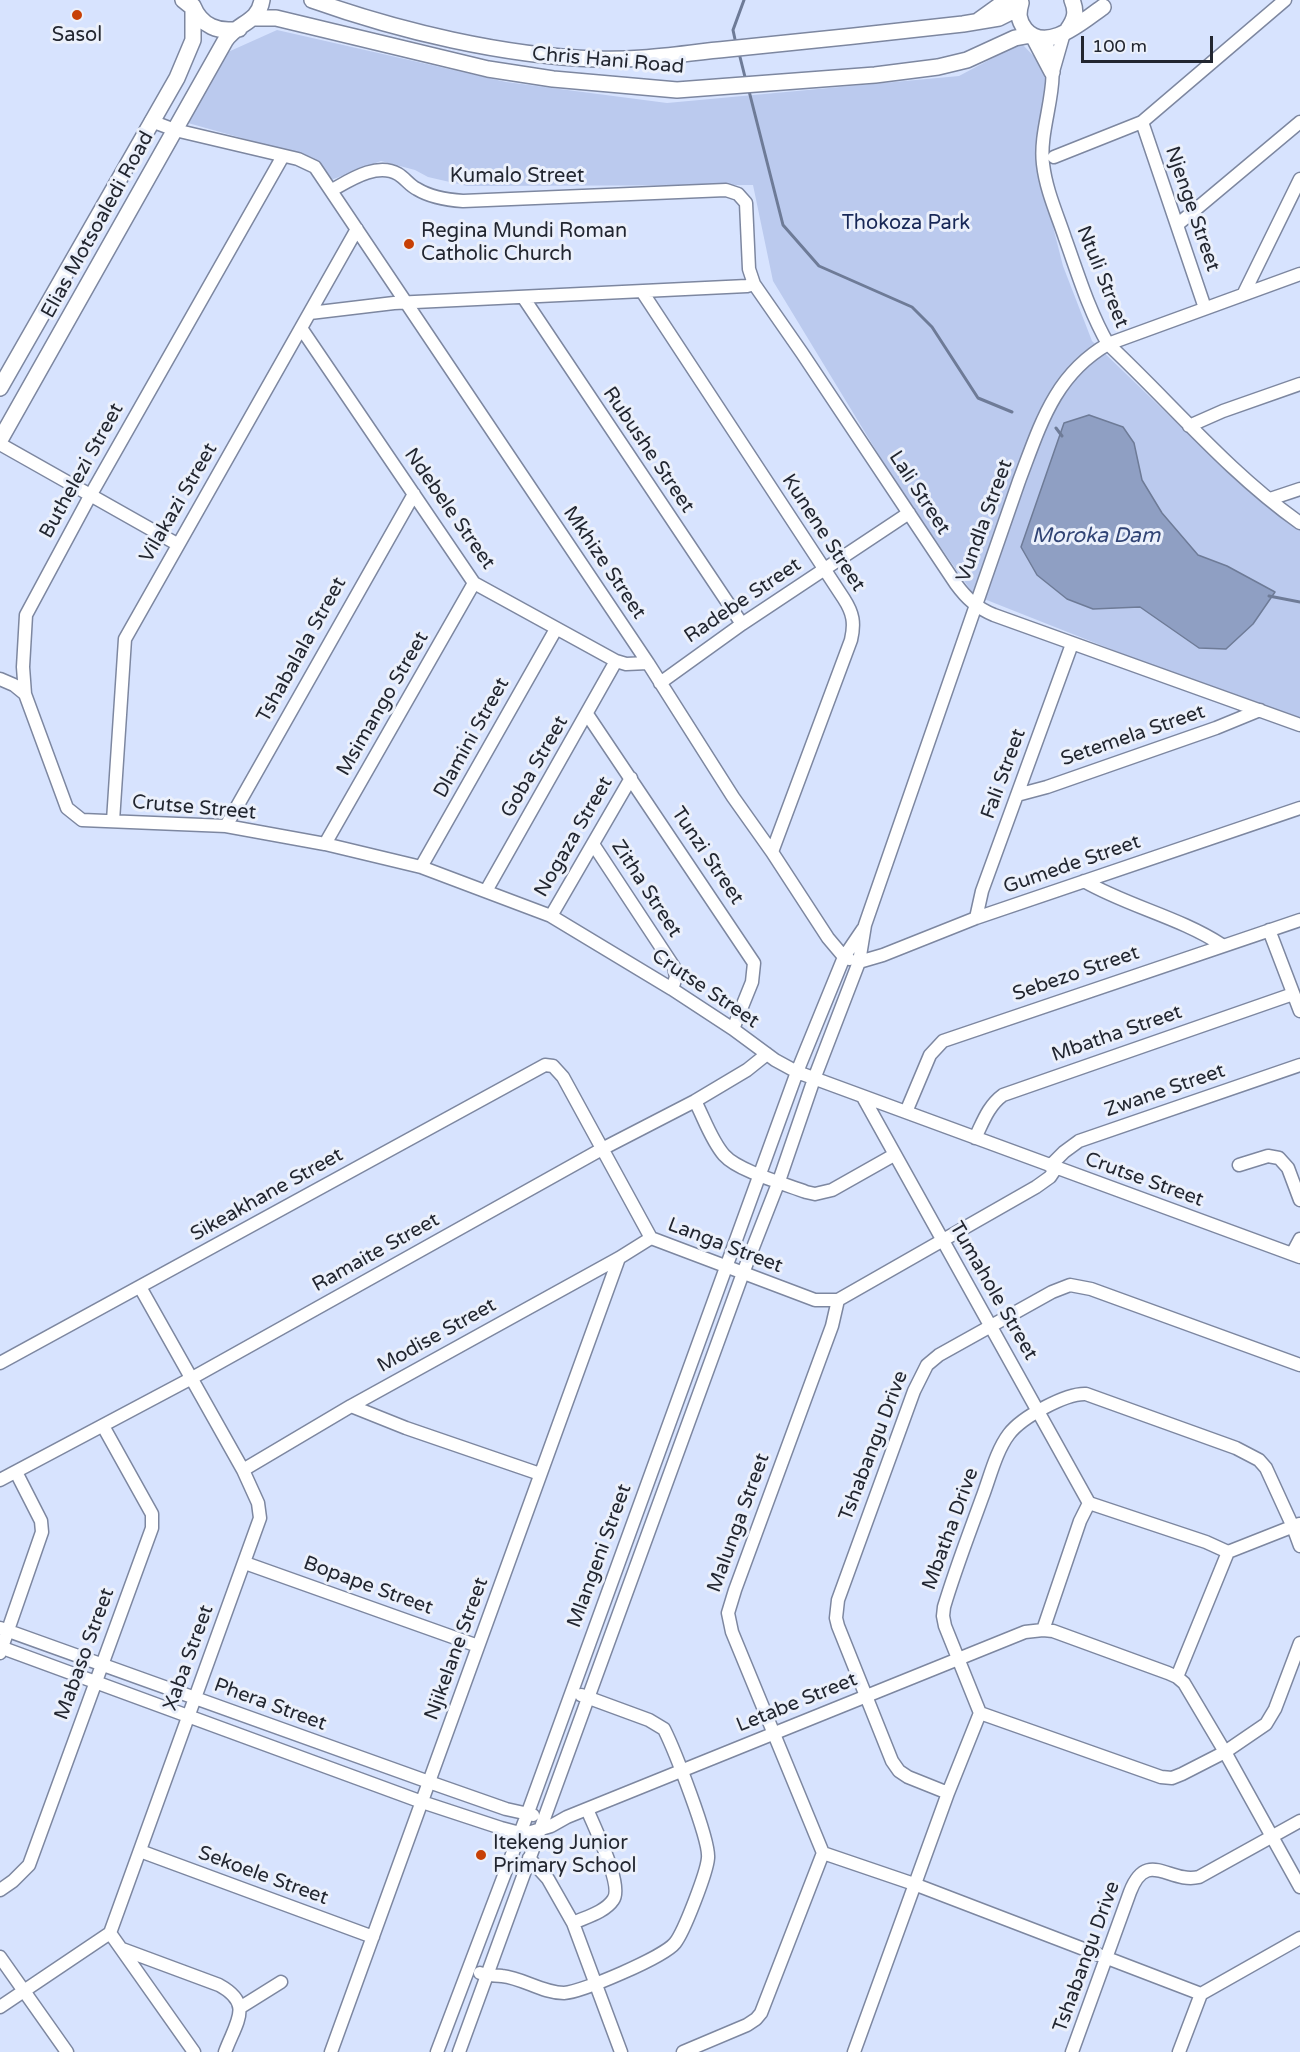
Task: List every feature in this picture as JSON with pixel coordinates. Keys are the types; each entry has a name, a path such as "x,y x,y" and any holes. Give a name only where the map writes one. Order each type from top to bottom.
{"main road":[{"path":"232,31 254,18 262,0"},
{"name":"Chris Hani Road","path":"312,0 364,17 485,46 549,56 619,59 980,22 999,18 1017,2"},
{"path":"1065,33 1075,16 1076,11 1072,0"},
{"path":"1017,2 1020,21 1036,37 1052,72"},
{"path":"1075,16 1110,3"},
{"name":"Chris Hani Road","path":"254,18 276,18 488,69 541,77 677,90 884,74 938,67 967,60 1015,38 1053,38 1065,33 1110,3"},
{"path":"193,7 215,29 232,31 271,23 296,23"},
{"name":"Elias Motsoaledi Road","path":"0,388 177,78 193,40 193,7"},
{"name":"Elias Motsoaledi Road","path":"0,440 232,31"},
{"path":"59,284 87,286"}],"street":[{"path":"1054,157 1142,122 1285,0"},
{"name":"Ntuli Street","path":"1065,33 1052,72 1042,143 1045,175 1083,288 1108,344 1189,426 1300,523"},
{"path":"152,122 175,130 304,161 315,166 332,190"},
{"name":"Njenge Street","path":"1142,122 1205,308"},
{"path":"1177,225 1300,122"},
{"name":"Buthelezi Street","path":"82,820 67,808 25,694 23,657 26,615 90,496 283,156"},
{"name":"Kumalo Street","path":"332,190 357,176 383,171 400,175 416,189 430,195 463,201 726,190 734,192"},
{"path":"1244,293 1300,179"},
{"name":"Mkhize Street","path":"332,190 648,663 733,797 828,938 844,957"},
{"name":"Lali Street","path":"734,192 746,203 749,269 754,284 956,584 975,606 1072,644 1300,725"},
{"name":"Vilakazi Street","path":"113,821 125,639 357,229"},
{"name":"Vundla Street","path":"814,1079 859,962 865,925 975,606 1019,481 1053,397 1074,370 1108,344 1300,274"},
{"path":"310,313 406,303 643,293 754,284"},
{"name":"Kunene Street","path":"643,293 850,609 854,628 772,852"},
{"name":"Rubushe Street","path":"523,297 742,624"},
{"name":"Ndebele Street","path":"301,328 474,583 616,661 626,664 648,663"},
{"path":"1189,426 1223,411 1300,384"},
{"path":"0,444 177,544"},
{"path":"1270,499 1300,489"},
{"name":"Tshabalala Street","path":"226,826 414,494"},
{"name":"Radebe Street","path":"660,683 742,624 909,513"},
{"name":"Msimango Street","path":"325,844 474,583"},
{"name":"Dlamini Street","path":"422,867 556,629"},
{"name":"Fali Street","path":"976,918 982,891 1072,644"},
{"name":"Goba Street","path":"486,891 616,661"},
{"path":"0,680 14,685 25,694"},
{"name":"Setemela Street","path":"1017,795 1216,728 1260,710"},
{"name":"Tunzi Street","path":"587,714 754,963 752,982 733,1029"},
{"name":"Nogaza Street","path":"551,916 632,778"},
{"name":"Gumede Street","path":"859,962 883,955 976,918 1300,808"},
{"name":"Crutse Street","path":"82,820 226,826 325,844 422,867 551,916 672,989 796,1072 1296,1256 1300,1239"},
{"name":"Zitha Street","path":"593,843 674,967 676,977 672,989"},
{"path":"1083,881 1201,933 1222,945"},
{"name":"Sebezo Street","path":"906,1112 930,1055 943,1041 1300,920"},
{"name":"Vundla Street","path":"796,1072 844,957 865,925"},
{"path":"1269,930 1300,1011"},
{"path":"844,957 859,962"},
{"name":"Mbatha Street","path":"975,1138 988,1110 1003,1095 1293,994"},
{"name":"Ramaite Street","path":"0,1480 192,1378 602,1149 696,1101 747,1070 766,1054"},
{"name":"Sikeakhane Street","path":"0,1363 538,1068 545,1065 553,1066"},
{"name":"Zwane Street","path":"1053,1167 1072,1145 1089,1137 1300,1065"},
{"name":"Langa Street","path":"553,1066 564,1077 651,1238 815,1300 838,1300"},
{"name":"Mlangeni Street","path":"437,2052 527,1815 796,1072"},
{"name":"Mlangeni Street","path":"459,2052 743,1273 779,1181 814,1079"},
{"name":"Tumahole Street","path":"863,1097 1089,1503"},
{"path":"696,1101 725,1156 760,1175 806,1192 824,1193 894,1155"},
{"path":"1239,1165 1263,1157 1279,1158 1287,1168 1300,1200"},
{"path":"838,1300 1036,1187 1050,1177 1053,1167"},
{"name":"Modise Street","path":"243,1470 351,1406 619,1258 651,1238"},
{"name":"Njikelane Street","path":"331,2052 619,1258"},
{"name":"Tshabangu Drive","path":"948,1793 918,1782 900,1771 886,1749 836,1618 838,1600 920,1375 927,1365 939,1355 1062,1288 1080,1286 1300,1365"},
{"name":"Xaba Street","path":"110,1933 245,1563 257,1528 260,1510 243,1470 140,1287"},
{"name":"Malunga Street","path":"823,1853 732,1632 728,1613 832,1326 838,1300"},
{"name":"Mbatha Drive","path":"980,1713 943,1616 947,1596 1002,1447 1009,1434 1017,1426 1067,1397 1086,1394 1236,1448 1259,1460 1266,1468 1297,1525 1300,1546"},
{"path":"351,1406 406,1428 540,1474"},
{"name":"Mabaso Street","path":"0,1890 13,1881 28,1864 150,1534 153,1518 103,1426"},
{"path":"1,1649 4,1629 42,1532 41,1521 16,1472"},
{"path":"1297,1525 1228,1552 1206,1542 1089,1503 1080,1521 1043,1630 1063,1635 1177,1677 1192,1695 1300,1887"},
{"path":"1177,1677 1228,1552"},
{"name":"Bopape Street","path":"245,1563 478,1646"},
{"name":"Phera Street","path":"4,1629 506,1809 544,1817"},
{"name":"Letabe Street","path":"520,1833 539,1830 1025,1632 1043,1630"},
{"path":"854,2052 914,1884 980,1713 1161,1778 1172,1778 1225,1752 1266,1724 1275,1709 1300,1643"},
{"name":"Phera Street","path":"1,1649 422,1802 520,1833"},
{"path":"469,1969 486,1976 503,1976 560,1993 595,1985 670,1949 681,1934 705,1871 708,1857 705,1835 664,1729 649,1720 572,1691"},
{"path":"573,1923 606,1907 614,1900 616,1893 615,1878 586,1809"},
{"name":"Letabe Street","path":"544,1817 567,1817"},
{"name":"Tshabangu Drive","path":"1072,2052 1132,1886 1145,1871 1154,1869 1183,1877 1199,1877 1300,1821"},
{"name":"Sekoele Street","path":"140,1851 373,1937"},
{"path":"683,2052 747,2025 761,2013 823,1853 914,1884 1201,1994"},
{"path":"530,1858 549,1879 573,1923 621,2052"},
{"path":"0,2007 110,1933 194,2052"},
{"path":"1179,2052 1201,1994 1300,1938"},
{"path":"122,1949 219,1985 237,1998 241,2007"},
{"path":"474,1954 492,1961 503,1976"},
{"path":"0,1957 67,2052"},
{"path":"225,2052 241,2007 281,1982"}],"green space":[{"name":"Thokoza Park","path":"277,30 506,82 667,103 959,76 1021,43 1052,75 1043,187 1063,266 1092,341 1179,425 1300,520 1300,724 974,595 897,485 773,281 753,185 467,186 428,177 415,170 381,161 331,180 313,158 188,123 228,52"}],"water":[{"name":"Moroka Dam","path":"1089,415 1123,427 1134,443 1142,480 1162,513 1198,555 1227,566 1275,592 1253,624 1226,649 1199,648 1140,607 1093,609 1067,599 1037,575 1021,547 1064,423"}],"waterway":[{"path":"736,44 733,30 744,0"},
{"path":"739,53 746,81"},
{"path":"749,91 783,225 819,266 912,307 932,327 978,398 1012,412"},
{"path":"1056,428 1062,436"},
{"path":"1269,596 1300,602"}],"place":[{"name":"Sasol","path":"77,15"},
{"name":"Regina Mundi Roman Catholic Church","path":"409,244"},
{"name":"Itekeng Junior Primary School","path":"481,1855"}]}
